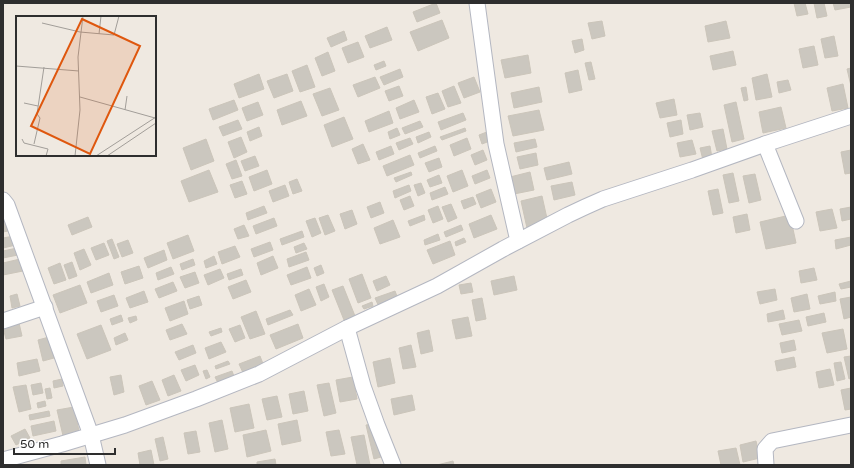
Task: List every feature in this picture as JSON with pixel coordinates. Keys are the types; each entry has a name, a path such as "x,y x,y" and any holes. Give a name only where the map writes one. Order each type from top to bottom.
{"street":[{"path":"477,3 496,144 518,242"},
{"path":"3,460 125,425 259,374 347,328 437,286 568,215 603,199 851,116"},
{"path":"765,144 796,221"},
{"path":"3,200 7,205 91,435 98,465"},
{"path":"3,321 45,307"},
{"path":"347,328 363,386 376,425 393,465"},
{"path":"766,465 766,449 772,441 851,425"}],"building":[{"path":"436,3 440,13 417,22 413,12"},
{"path":"794,3 805,3 808,14 797,16"},
{"path":"814,3 824,3 827,16 817,18"},
{"path":"833,3 851,3 851,7 835,10"},
{"path":"442,20 449,38 418,51 410,32"},
{"path":"602,21 605,36 592,39 588,23"},
{"path":"726,21 730,38 708,42 705,26"},
{"path":"387,27 392,40 370,48 365,36"},
{"path":"344,31 347,40 331,47 327,38"},
{"path":"834,36 838,56 825,58 821,39"},
{"path":"582,39 584,50 575,53 572,41"},
{"path":"358,42 364,57 348,63 342,48"},
{"path":"814,46 818,65 803,68 799,49"},
{"path":"733,51 736,65 713,70 710,56"},
{"path":"328,52 335,71 322,76 315,58"},
{"path":"528,55 531,73 505,78 501,60"},
{"path":"384,61 386,66 376,70 374,65"},
{"path":"591,62 595,79 589,80 585,63"},
{"path":"307,65 315,87 300,92 292,71"},
{"path":"851,68 851,86 847,69"},
{"path":"400,69 403,77 384,85 380,77"},
{"path":"578,70 582,90 569,93 565,73"},
{"path":"259,74 264,89 239,98 234,84"},
{"path":"287,74 293,91 274,98 267,81"},
{"path":"767,74 772,97 756,100 752,78"},
{"path":"375,77 380,88 358,97 353,85"},
{"path":"474,77 480,92 464,98 458,83"},
{"path":"788,80 791,90 779,93 777,82"},
{"path":"843,84 848,108 832,111 827,88"},
{"path":"399,86 403,96 389,101 385,91"},
{"path":"454,86 461,103 448,107 442,91"},
{"path":"539,87 542,102 514,108 511,93"},
{"path":"746,87 748,100 744,101 741,88"},
{"path":"330,88 339,110 322,116 313,94"},
{"path":"438,93 445,109 432,114 426,97"},
{"path":"674,99 677,115 660,118 656,103"},
{"path":"234,100 238,110 213,120 209,109"},
{"path":"414,100 419,112 400,119 396,108"},
{"path":"301,101 307,116 282,125 277,110"},
{"path":"258,102 263,115 247,121 242,108"},
{"path":"736,102 744,139 732,142 724,105"},
{"path":"781,107 786,128 763,133 759,112"},
{"path":"539,110 544,130 513,136 508,116"},
{"path":"389,111 393,123 369,132 365,121"},
{"path":"463,113 466,120 441,130 438,122"},
{"path":"700,113 703,127 690,130 687,115"},
{"path":"344,117 353,139 332,147 324,125"},
{"path":"238,120 242,129 223,136 219,127"},
{"path":"681,120 683,134 670,137 667,123"},
{"path":"420,121 423,127 405,134 402,128"},
{"path":"259,127 262,136 250,141 247,132"},
{"path":"397,128 400,135 390,139 388,132"},
{"path":"465,128 466,131 442,140 440,137"},
{"path":"723,129 727,149 717,151 712,131"},
{"path":"492,130 495,139 482,144 479,135"},
{"path":"429,132 431,137 418,143 416,137"},
{"path":"241,137 247,152 234,158 228,142"},
{"path":"410,138 413,144 399,150 396,143"},
{"path":"467,138 471,149 454,156 450,145"},
{"path":"206,139 214,161 191,170 183,148"},
{"path":"535,139 537,147 516,152 514,143"},
{"path":"692,140 696,154 680,157 677,143"},
{"path":"363,144 370,160 358,164 352,149"},
{"path":"391,146 394,154 379,160 376,152"},
{"path":"435,146 437,151 420,158 418,153"},
{"path":"710,146 712,158 703,160 700,148"},
{"path":"483,150 487,160 475,165 471,155"},
{"path":"851,150 851,173 845,174 841,152"},
{"path":"536,153 538,165 520,169 517,157"},
{"path":"410,155 414,165 387,176 383,166"},
{"path":"255,156 259,166 245,171 241,161"},
{"path":"439,158 442,167 429,172 425,163"},
{"path":"236,160 242,176 232,179 226,164"},
{"path":"569,162 572,174 547,180 544,168"},
{"path":"209,170 218,192 189,202 181,181"},
{"path":"267,170 272,184 254,191 249,177"},
{"path":"462,170 468,186 453,192 447,176"},
{"path":"487,170 490,178 475,184 472,176"},
{"path":"411,172 412,175 396,182 394,178"},
{"path":"530,172 534,190 514,194 510,177"},
{"path":"733,173 739,201 729,203 723,175"},
{"path":"755,174 761,200 749,203 743,176"},
{"path":"439,175 442,183 430,187 427,180"},
{"path":"297,179 302,191 293,194 289,182"},
{"path":"242,181 247,194 235,198 230,185"},
{"path":"572,182 575,195 554,200 551,186"},
{"path":"421,183 425,193 418,196 414,185"},
{"path":"285,185 289,196 273,202 269,191"},
{"path":"409,185 411,191 395,198 393,191"},
{"path":"445,187 448,194 432,200 430,193"},
{"path":"491,189 496,202 481,208 476,195"},
{"path":"718,189 723,213 713,215 708,191"},
{"path":"410,196 414,206 404,210 400,200"},
{"path":"542,196 548,223 527,228 521,201"},
{"path":"473,197 476,204 464,209 461,201"},
{"path":"380,202 384,213 371,218 367,207"},
{"path":"451,204 457,218 448,222 442,207"},
{"path":"264,206 267,213 248,220 246,213"},
{"path":"438,206 443,219 433,223 428,210"},
{"path":"851,207 851,219 842,221 840,209"},
{"path":"832,209 837,228 820,231 816,212"},
{"path":"352,210 357,224 345,229 340,214"},
{"path":"3,211 8,231 3,232"},
{"path":"747,214 750,230 736,233 733,217"},
{"path":"328,215 335,231 325,235 319,218"},
{"path":"424,215 425,220 410,226 408,221"},
{"path":"491,215 497,229 474,238 469,224"},
{"path":"790,215 796,243 766,249 760,222"},
{"path":"88,217 92,227 72,235 68,225"},
{"path":"274,218 277,226 256,234 253,226"},
{"path":"315,218 321,233 312,237 306,221"},
{"path":"393,220 400,237 380,244 374,228"},
{"path":"244,225 249,236 238,239 234,229"},
{"path":"461,225 463,230 446,237 444,232"},
{"path":"302,231 304,237 282,245 280,239"},
{"path":"438,234 440,240 425,245 424,240"},
{"path":"188,235 194,251 173,259 167,243"},
{"path":"14,236 16,245 3,248 3,238"},
{"path":"851,237 851,245 836,249 835,240"},
{"path":"464,238 466,242 456,246 455,242"},
{"path":"112,239 119,257 114,259 107,241"},
{"path":"128,240 133,253 122,257 117,244"},
{"path":"450,241 455,255 433,264 427,250"},
{"path":"270,242 273,250 254,257 251,249"},
{"path":"104,243 109,255 96,260 91,248"},
{"path":"304,243 307,249 296,253 294,247"},
{"path":"235,246 240,257 222,264 218,252"},
{"path":"17,248 18,255 3,258 3,251"},
{"path":"84,249 91,265 80,270 74,253"},
{"path":"164,250 167,260 148,268 144,258"},
{"path":"306,252 309,260 289,267 287,259"},
{"path":"214,256 217,264 206,268 204,261"},
{"path":"273,256 278,268 261,275 257,263"},
{"path":"20,259 23,271 3,275 3,263"},
{"path":"193,259 195,265 182,270 180,264"},
{"path":"72,262 77,276 69,279 64,265"},
{"path":"60,263 66,280 54,284 48,268"},
{"path":"321,265 324,273 317,276 314,268"},
{"path":"139,266 143,278 125,284 121,272"},
{"path":"171,267 174,274 158,280 156,273"},
{"path":"307,267 311,278 291,285 287,275"},
{"path":"814,268 817,280 801,283 799,271"},
{"path":"220,269 224,278 208,285 204,275"},
{"path":"241,269 243,275 229,280 227,274"},
{"path":"195,272 199,283 185,288 180,277"},
{"path":"109,273 113,285 91,293 87,282"},
{"path":"362,274 371,298 358,303 349,279"},
{"path":"386,276 390,285 377,291 373,281"},
{"path":"514,276 517,290 494,295 491,281"},
{"path":"246,280 251,292 233,299 228,287"},
{"path":"851,281 851,287 841,289 839,284"},
{"path":"173,282 177,291 159,298 155,289"},
{"path":"471,283 473,292 461,294 459,285"},
{"path":"324,284 329,297 321,301 316,287"},
{"path":"80,285 87,303 60,313 53,295"},
{"path":"343,286 357,321 346,325 332,290"},
{"path":"309,289 316,305 301,311 295,295"},
{"path":"775,289 777,300 760,304 757,292"},
{"path":"144,291 148,302 130,308 126,298"},
{"path":"395,291 398,299 379,307 375,298"},
{"path":"835,292 836,301 820,304 818,296"},
{"path":"17,294 20,306 12,308 10,296"},
{"path":"807,294 810,309 794,312 791,298"},
{"path":"114,295 118,306 101,312 97,301"},
{"path":"199,296 202,305 190,309 187,300"},
{"path":"851,297 851,317 844,319 840,299"},
{"path":"482,298 486,319 476,321 472,300"},
{"path":"184,301 188,314 170,321 165,308"},
{"path":"372,302 373,306 364,309 362,306"},
{"path":"290,310 293,315 268,325 266,319"},
{"path":"783,310 785,319 768,322 767,314"},
{"path":"256,311 265,334 250,339 241,317"},
{"path":"824,313 826,322 808,326 806,317"},
{"path":"121,315 123,321 112,325 110,319"},
{"path":"136,316 137,320 130,323 128,318"},
{"path":"468,317 472,336 456,339 452,320"},
{"path":"799,320 802,331 782,335 779,324"},
{"path":"19,323 22,336 6,339 3,328"},
{"path":"182,324 187,334 170,340 166,330"},
{"path":"298,324 303,338 276,349 270,335"},
{"path":"101,325 111,350 87,359 77,334"},
{"path":"240,325 245,338 235,342 229,329"},
{"path":"221,328 222,332 211,336 209,332"},
{"path":"843,329 847,349 827,353 822,333"},
{"path":"429,330 433,351 421,354 417,333"},
{"path":"125,333 128,340 116,345 114,338"},
{"path":"49,337 54,358 43,361 38,340"},
{"path":"794,340 796,350 782,353 780,343"},
{"path":"221,342 226,352 209,359 205,348"},
{"path":"193,345 196,353 179,360 175,352"},
{"path":"411,345 416,367 403,369 399,348"},
{"path":"260,356 265,369 245,377 239,364"},
{"path":"851,356 851,378 849,379 844,357"},
{"path":"794,357 796,367 777,371 775,361"},
{"path":"390,358 395,383 378,387 373,362"},
{"path":"37,359 40,371 19,376 17,363"},
{"path":"228,361 230,364 216,369 215,366"},
{"path":"841,362 845,379 837,381 834,363"},
{"path":"195,365 199,375 186,381 181,370"},
{"path":"830,369 834,385 819,388 816,372"},
{"path":"207,370 210,377 206,379 203,371"},
{"path":"232,371 235,379 219,385 215,377"},
{"path":"121,375 124,392 114,395 110,377"},
{"path":"174,375 181,391 168,396 162,380"},
{"path":"353,377 357,399 340,402 336,380"},
{"path":"62,379 63,386 54,388 53,381"},
{"path":"152,381 160,400 146,405 139,386"},
{"path":"41,383 43,393 33,395 31,385"},
{"path":"329,383 336,413 324,416 317,385"},
{"path":"26,385 31,409 19,412 13,387"},
{"path":"50,388 52,398 47,399 45,389"},
{"path":"851,388 851,409 845,410 841,390"},
{"path":"304,391 308,411 293,414 289,394"},
{"path":"412,395 415,410 394,415 391,399"},
{"path":"277,396 282,417 267,420 262,399"},
{"path":"45,401 46,406 38,408 37,403"},
{"path":"249,404 254,428 235,432 230,408"},
{"path":"74,407 80,436 64,440 57,410"},
{"path":"49,411 50,416 30,420 29,415"},
{"path":"222,420 228,449 215,452 209,423"},
{"path":"297,420 301,441 282,445 278,424"},
{"path":"54,421 56,431 33,436 31,426"},
{"path":"373,424 381,457 374,459 366,425"},
{"path":"25,429 30,438 16,445 11,436"},
{"path":"266,430 271,451 247,457 243,435"},
{"path":"339,430 345,454 331,456 326,432"},
{"path":"196,431 200,452 188,454 184,433"},
{"path":"364,435 370,465 357,465 351,437"},
{"path":"163,437 168,459 160,461 155,439"},
{"path":"756,441 760,458 743,462 740,445"},
{"path":"736,448 740,465 721,465 718,451"},
{"path":"151,450 154,465 140,465 138,453"},
{"path":"85,457 86,465 61,465 61,461"},
{"path":"275,459 276,465 257,465 257,462"},
{"path":"453,461 454,465 437,465"}]}
